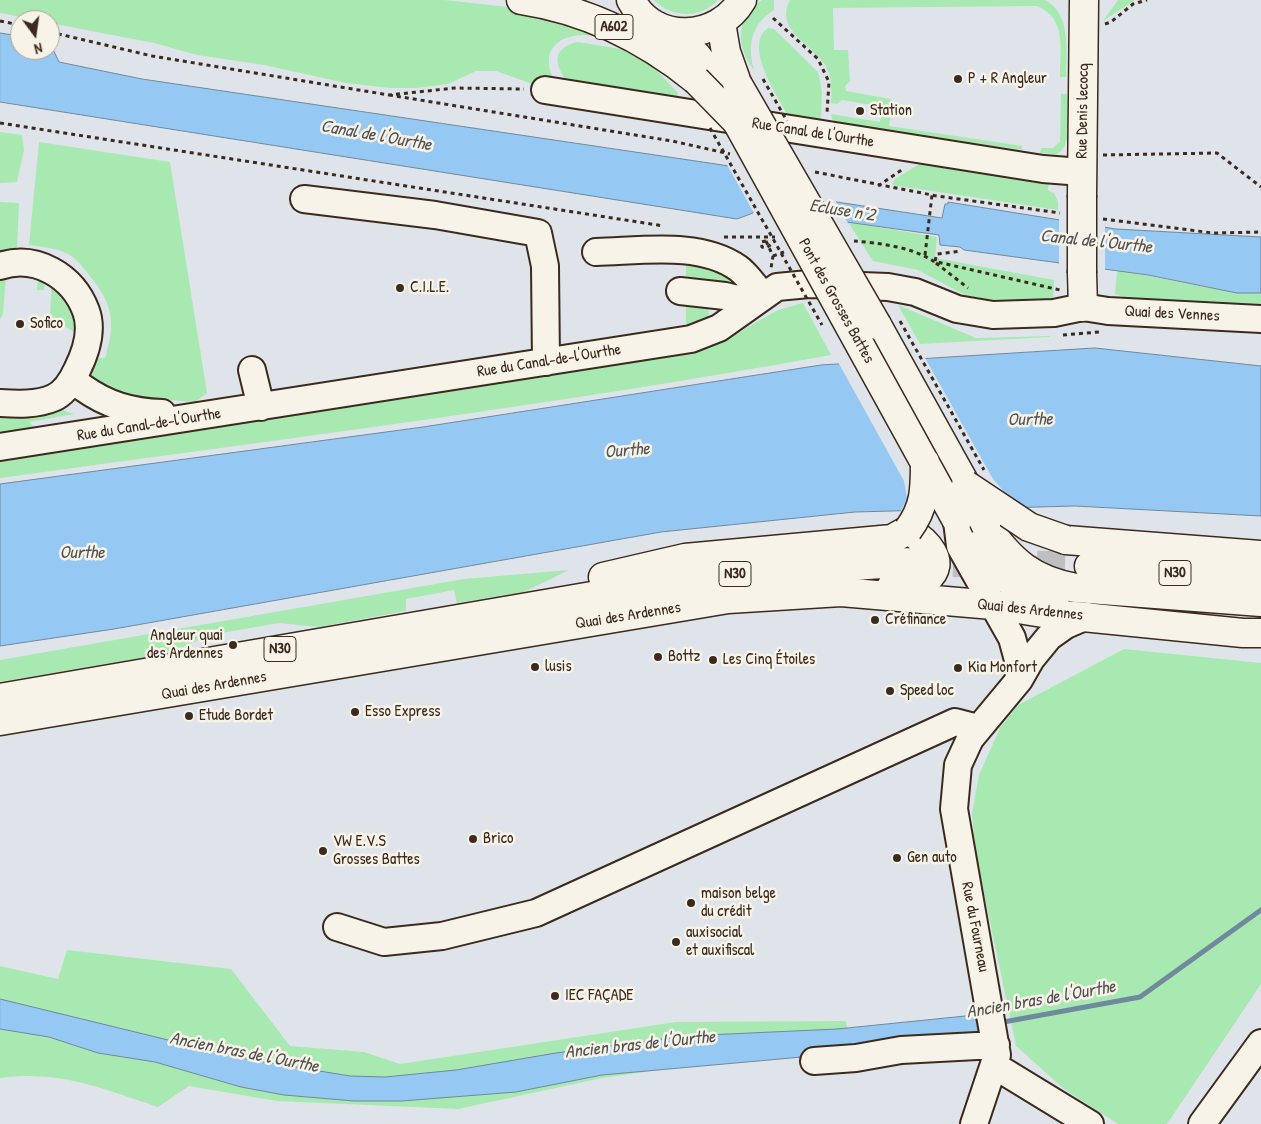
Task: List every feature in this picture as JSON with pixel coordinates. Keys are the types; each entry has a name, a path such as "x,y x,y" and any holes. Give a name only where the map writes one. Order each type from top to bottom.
{"main road":[{"name":"A602","path":"520,0 578,13 620,30 668,57 728,80"},
{"path":"631,0 645,18 658,27 674,32 690,33 706,30 721,23 730,16 742,0"},
{"name":"Rue Denis lecocq","path":"1083,307 1082,273 1088,174 1089,17"},
{"path":"721,23 728,80"},
{"path":"674,32 697,56 728,80"},
{"name":"Pont des Grosses Battes","path":"728,80 737,122 957,521 981,556 1006,580 1038,599 1087,616"},
{"name":"Pont des Grosses Battes","path":"728,80 975,478 1029,527 1066,540 1261,555"},
{"path":"560,600 577,587 608,575 685,558 892,539 908,530 919,515 923,504 925,487 925,462"},
{"name":"Pont des Grosses Battes","path":"975,478 986,526 1003,549 1020,566 1036,576 1055,584 1076,588 1261,602"},
{"path":"841,592 913,585 926,580 935,567 935,555 923,541 908,530"},
{"name":"Quai des Ardennes","path":"0,722 560,600 708,576 912,562"},
{"name":"N30","path":"1089,566 1261,579"},
{"name":"Quai des Ardennes","path":"0,698 232,670 728,599 841,592 993,605 1255,634"}],"street":[{"name":"Rue Canal de l'Ourthe","path":"544,90 1043,169 1088,174"},
{"path":"304,199 435,215 538,233 546,266 546,362"},
{"path":"596,252 677,251 712,254 740,269 763,286"},
{"path":"0,266 22,262 41,265 62,276 76,293 86,312 88,335 86,348 74,377 73,389 81,408 122,430"},
{"name":"Rue du Canal-de-l'Ourthe","path":"0,447 122,430 691,339 719,328 763,286 777,288 809,284 860,284 915,292 957,309 993,315 1054,313 1083,307"},
{"path":"680,291 725,296 763,286"},
{"name":"Quai des Vennes","path":"1083,307 1108,311 1261,319"},
{"path":"252,370 261,407"},
{"path":"0,402 15,404 38,402 73,389 128,410 172,413 188,419"},
{"path":"957,521 960,546 1012,638 1018,660 1018,680"},
{"name":"Rue du Fourneau","path":"974,1124 996,1049 991,1009 954,809 958,765 970,739 1018,680 1048,637 1066,625 1087,616"},
{"path":"337,927 384,942 442,936 536,913 954,722 978,728"},
{"path":"1202,1124 1261,1043"},
{"path":"814,1060 856,1058 901,1050 996,1049 1090,1124"}],"path":[{"path":"1089,17 1111,22 1133,4 1147,0"},
{"path":"774,18 818,60 828,82 826,135"},
{"path":"60,34 152,56 672,141 738,155"},
{"path":"728,80 792,130"},
{"path":"389,95 455,88 544,90"},
{"path":"705,119 822,327"},
{"path":"0,123 665,226"},
{"path":"1088,174 1217,154 1261,187"},
{"path":"811,164 821,181"},
{"path":"812,172 937,196"},
{"path":"925,255 932,195"},
{"path":"850,232 859,249"},
{"path":"1213,233 1261,232"},
{"path":"718,237 776,237"},
{"path":"773,256 766,240 761,242 762,247 766,248 774,243"},
{"path":"846,241 876,243 925,255 974,295"},
{"path":"934,261 937,254 961,251"},
{"path":"934,261 1057,288"},
{"path":"898,317 975,478"},
{"path":"1081,334 1108,331"}],"green space":[{"path":"0,0 444,0 554,12 597,36 572,36 563,39 555,45 550,52 549,61 551,72 557,85 541,87 496,71 476,71 448,84 416,88 389,88 346,83 264,65 197,55 154,43 60,25 60,10 10,10 10,15 0,13"},
{"path":"654,0 718,0 703,11 686,14 669,10"},
{"path":"762,0 774,0 774,10 760,22 753,36 751,52 754,70 744,52 741,33 747,15"},
{"path":"790,0 1045,0 1054,6 1064,24 1066,34 1066,77 1060,77 1061,46 1057,27 1047,11 1037,6 833,8 834,50 848,50 850,81 845,86 846,91 891,99 893,105 889,126 1022,146 1022,150 833,122 831,114 880,122 883,107 842,100 837,104 831,103 831,83 825,65 790,28 786,11"},
{"path":"1118,0 1135,0 1103,21"},
{"path":"768,28 774,29 818,72 822,92 821,119 787,114 770,83 760,58 759,46 761,36"},
{"path":"578,42 632,51 648,61 678,93 677,97 566,80 559,67 558,56 564,47"},
{"path":"1061,94 1067,94 1068,136 1066,143 1057,154 1040,153 1041,148 1053,148 1060,142"},
{"path":"0,132 22,135 24,150 17,182 0,183"},
{"path":"39,142 170,162 207,393 195,402 169,400 142,406 82,379 92,359 105,358 110,336 111,317 109,308 100,290 73,257 57,250 29,245"},
{"path":"921,163 1049,182 1048,190 1054,193 1058,202 1058,210 892,185 895,179"},
{"path":"0,202 19,203 17,247 14,253 0,258"},
{"path":"848,222 937,237 935,258 1054,280 1053,300 974,300 918,270 873,261"},
{"path":"686,259 719,265 740,288 686,285"},
{"path":"0,271 45,275 44,290 37,290 38,278 6,276 3,314 0,320"},
{"path":"1117,271 1225,290 1261,293 1261,314 1155,307 1115,294"},
{"path":"52,277 58,281 80,327 73,331 50,318"},
{"path":"803,303 831,355 520,406 0,478 0,453 725,340 778,310"},
{"path":"686,304 708,306 709,316 706,320 686,327"},
{"path":"898,305 976,338 1050,337 920,344"},
{"path":"53,407 74,414 29,422 42,435 0,441 0,413"},
{"path":"569,570 524,592 457,603 454,590 406,599 406,611 319,627 279,623 210,635 170,653 0,682 0,660 464,579"},
{"path":"1124,649 1261,663 1261,984 1167,1124 1118,1124 1064,1089 1016,1046 975,850 972,813 979,775 1000,728 1018,705"},
{"path":"67,950 231,969 290,1046 364,1052 400,1064 676,1022 846,1021 850,1047 602,1078 458,1109 277,1101 189,1086 158,1107 99,1088 62,1079 22,1076 0,1078 0,966 58,979"}],"water":[{"name":"Canal de l'Ourthe","path":"0,33 10,34 10,60 58,60 59,62 142,79 743,168 745,188 942,218 945,204 948,204 948,202 1116,229 1261,237 1261,293 1237,293 1148,275 964,250 960,247 940,245 939,235 754,209 753,213 737,219 0,102"},
{"name":"Ourthe","path":"1095,348 1261,366 1261,516 1075,506 855,512 661,532 114,629 0,646 0,484 423,427 821,365"},
{"path":"0,999 246,1059 350,1076 385,1077 456,1070 556,1053 685,1036 837,1029 975,1015 980,1041 602,1075 516,1092 402,1101 354,1101 284,1095 241,1087 155,1062 98,1053 49,1037 0,1029"}],"pier":[{"path":"726,163 745,167 747,186 835,200 848,223 756,212 755,215"},
{"path":"1059,218 1105,224 1105,272 1059,267"},
{"path":"924,356 993,479 1006,494 1026,510 900,513 907,498 904,481 838,362"}],"waterway":[{"name":"Ancien bras de l'Ourthe","path":"998,1023 1140,997 1261,910"}],"tunnel":[{"path":"911,562 1089,566"}],"place":[{"name":"P + R Angleur","path":"958,79"},
{"name":"Station","path":"860,111"},
{"name":"C.I.L.E.","path":"400,288"},
{"name":"Sofico","path":"20,324"},
{"name":"Créfinance","path":"875,620"},
{"name":"Angleur quai des Ardennes","path":"233,645"},
{"name":"Bottz","path":"658,657"},
{"name":"Les Cinq Étoiles","path":"713,660"},
{"name":"lusis","path":"535,667"},
{"name":"Kia Monfort","path":"958,668"},
{"name":"Speed loc","path":"890,691"},
{"name":"Esso Express","path":"355,712"},
{"name":"Etude Bordet","path":"189,716"},
{"name":"Brico","path":"473,839"},
{"name":"VW E.V.S Grosses Battes","path":"323,851"},
{"name":"Gen auto","path":"897,858"},
{"name":"maison belge du crédit","path":"691,903"},
{"name":"auxisocial et auxifiscal","path":"676,942"},
{"name":"IEC FAÇADE","path":"555,996"}],"water label":[{"name":"Ecluse n°2","path":"842,211"}]}
